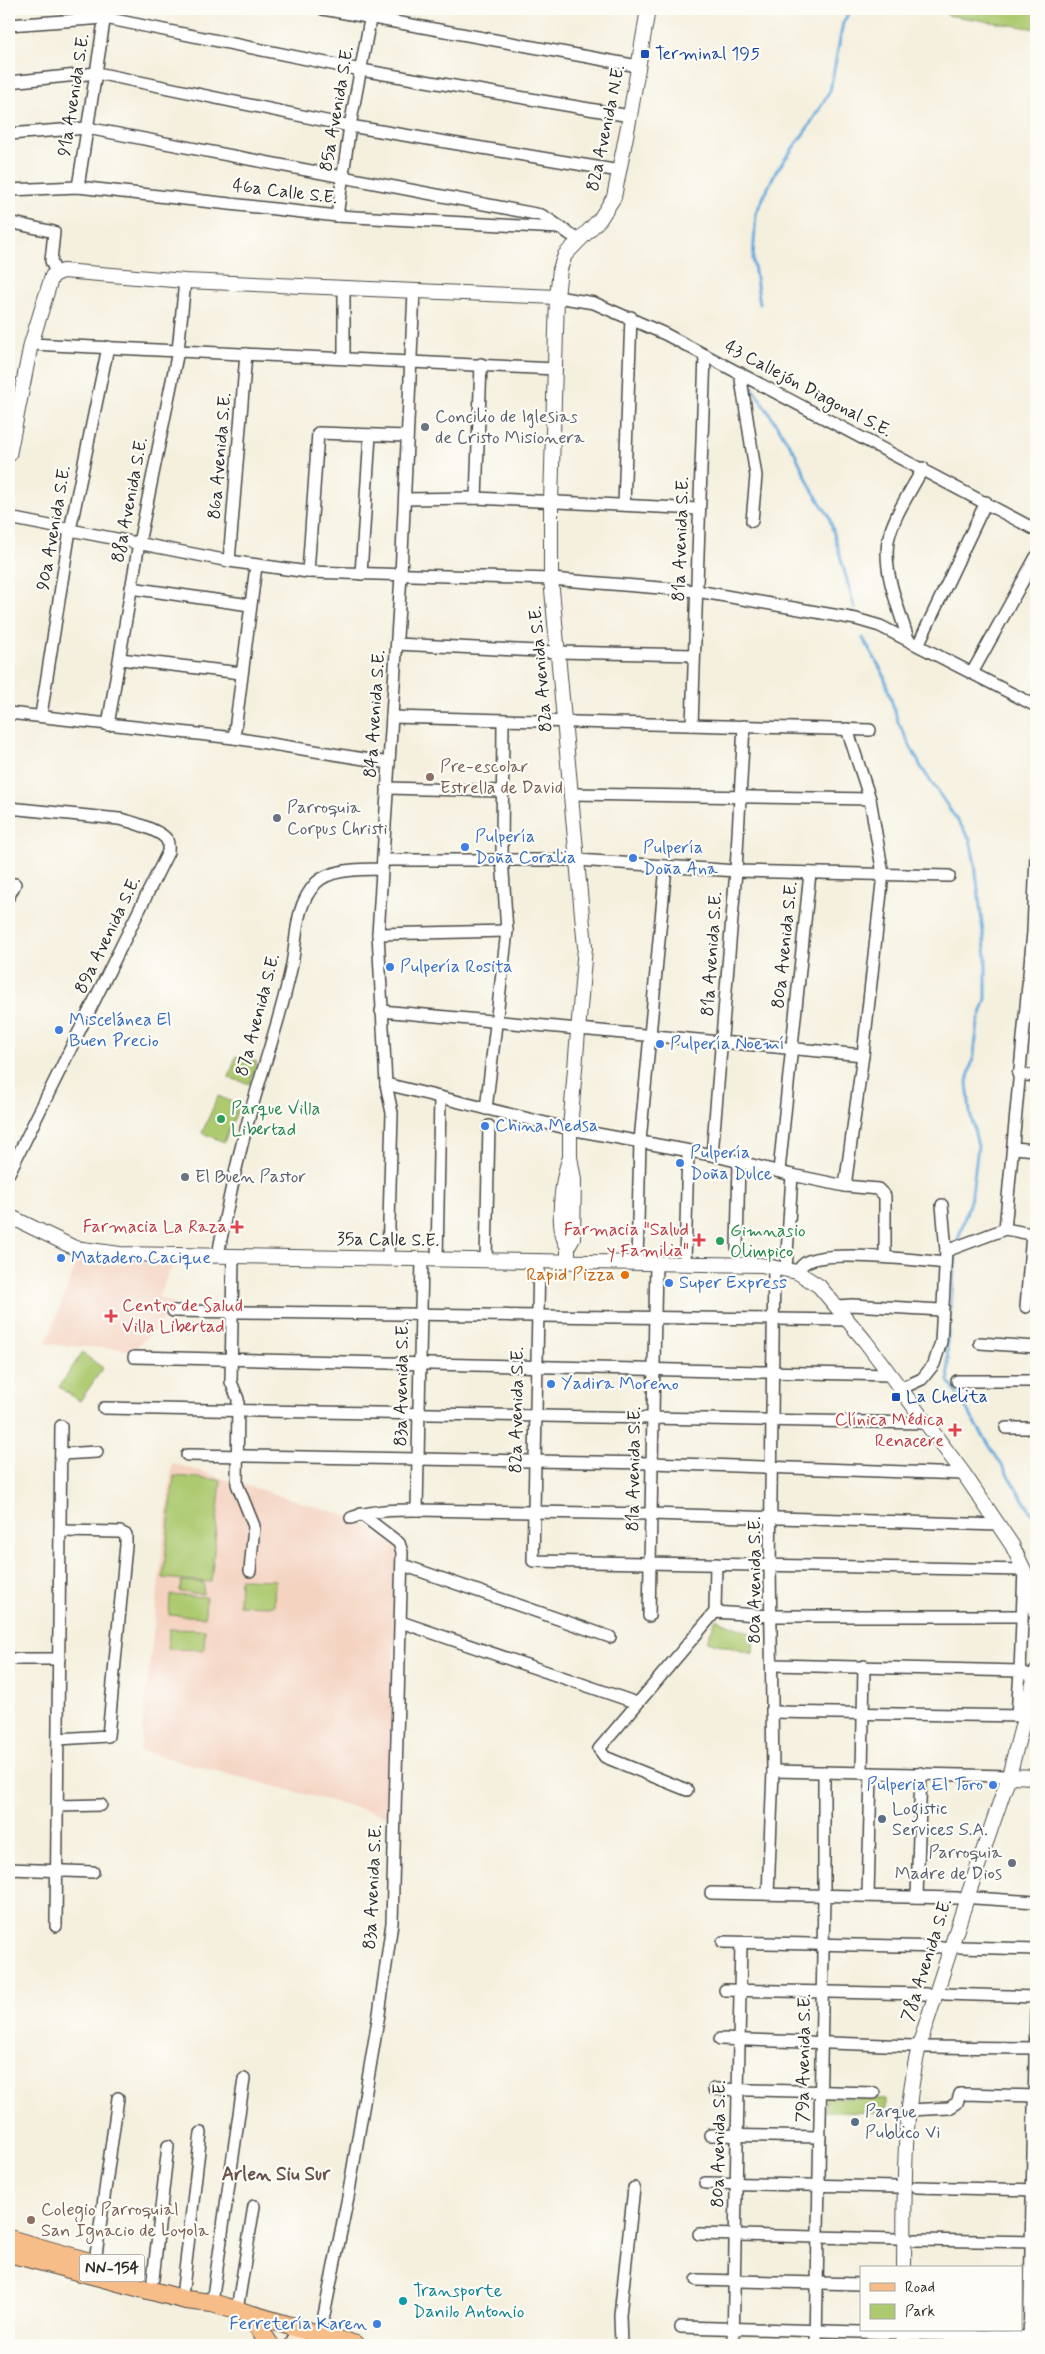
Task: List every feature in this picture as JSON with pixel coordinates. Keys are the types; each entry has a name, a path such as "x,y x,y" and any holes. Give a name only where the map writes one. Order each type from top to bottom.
{"main road":[{"name":"NN-154","path":"9,2239 94,2270 186,2300 212,2303 300,2328 348,2345"},
{"name":"NN-154","path":"9,2254 153,2280 183,2288 212,2303"},
{"path":"243,2312 270,2345"},
{"path":"293,2345 300,2328"}],"street":[{"path":"322,9 371,13 638,66"},
{"name":"82a Avenida N.E.","path":"557,297 560,269 565,255 600,219 614,197 648,9"},
{"path":"9,25 105,13 361,70 630,116"},
{"name":"91a Avenida S.E.","path":"78,186 98,73 105,13"},
{"name":"85a Avenida S.E.","path":"337,216 350,126 371,13"},
{"path":"9,82 98,73 350,126 620,171"},
{"path":"9,134 87,128 342,178 541,214 552,220 558,228 579,240"},
{"name":"46a Calle S.E.","path":"9,190 78,186 337,216 558,228"},
{"path":"9,222 54,232 51,261 56,273"},
{"path":"9,455 11,434 31,344 52,276 56,273 63,271 184,281 557,297"},
{"name":"88a Avenida S.E.","path":"108,725 139,543 178,350 184,281"},
{"path":"344,288 344,358"},
{"name":"84a Avenida S.E.","path":"388,1258 392,1113 386,1084 378,934 401,575 414,291"},
{"name":"43 Callejón Diagonal S.E.","path":"557,297 594,303 631,317 922,468 1036,530"},
{"name":"82a Avenida S.E.","path":"557,297 551,501 551,579 578,860 584,947 570,1129 570,1157 563,1179 562,1238 568,1254"},
{"path":"624,505 631,317"},
{"path":"31,344 556,369"},
{"name":"90a Avenida S.E.","path":"41,715 70,530 108,348"},
{"name":"86a Avenida S.E.","path":"228,561 246,354"},
{"name":"81a Avenida S.E.","path":"692,725 705,355"},
{"path":"476,498 481,364"},
{"path":"740,374 756,476 752,521"},
{"path":"308,572 318,433 408,436"},
{"path":"361,574 370,435"},
{"path":"908,638 890,579 887,561 888,540 899,512 922,468"},
{"path":"404,499 476,498 699,509"},
{"path":"918,645 986,502"},
{"path":"9,518 256,566 308,572 551,579 697,591 856,619 880,626 908,638 1036,706"},
{"path":"972,672 1036,556"},
{"path":"234,738 256,566"},
{"path":"132,588 250,605"},
{"path":"396,644 558,652 694,655"},
{"path":"120,658 241,673"},
{"path":"9,712 108,725 234,738 389,763"},
{"path":"392,717 870,730"},
{"path":"486,1109 498,1022 507,931 502,858 503,720"},
{"name":"81a Avenida S.E.","path":"712,1155 736,871 744,726"},
{"path":"845,1186 863,1056 883,874 870,799 848,729"},
{"path":"388,788 502,791"},
{"path":"572,794 740,799 870,799"},
{"name":"89a Avenida S.E.","path":"9,808 120,819 133,822 163,836 169,846 168,852 105,982 9,1173"},
{"name":"87a Avenida S.E.","path":"218,1255 231,1190 251,1110 292,968 296,921 308,894 317,882 334,874 382,864 502,858 578,860 736,871 949,876"},
{"path":"1005,1229 1014,1148 1018,1074 1031,1005 1036,860"},
{"path":"637,1262 640,1140 666,866"},
{"name":"80a Avenida S.E.","path":"779,1171 810,873"},
{"path":"9,896 14,884"},
{"path":"378,934 507,931"},
{"path":"381,1011 863,1056"},
{"path":"1018,1074 1036,1076"},
{"path":"386,1084 570,1129 640,1140 845,1186 878,1189 885,1196 885,1257"},
{"path":"437,1260 440,1097"},
{"path":"486,1259 489,1126"},
{"path":"1014,1148 1036,1150"},
{"path":"685,1263 688,1151"},
{"path":"737,1248 739,1162"},
{"name":"80a Avenida S.E.","path":"768,1894 773,1770 773,1665 770,1566 774,1321 786,1269 792,1175"},
{"path":"902,1388 922,1379 934,1364 940,1342 946,1251 942,1205"},
{"name":"35a Calle S.E.","path":"9,1216 75,1248 120,1254 437,1260 539,1260 568,1254 637,1262 786,1269"},
{"path":"946,1251 1005,1229 1034,1235 1026,1307"},
{"path":"232,1256 231,1382 235,1389 238,1410 237,1484 254,1526 250,1570"},
{"path":"786,1269 819,1258 885,1257 945,1263"},
{"name":"83a Avenida S.E.","path":"320,2335 348,2197 379,2014 392,1923 402,1552 399,1543 356,1516 417,1510 422,1259"},
{"name":"82a Avenida S.E.","path":"539,1260 534,1561 650,1563"},
{"name":"81a Avenida S.E.","path":"649,1616 656,1263"},
{"path":"786,1269 819,1286 902,1388 1012,1545 1024,1570 1036,1614"},
{"path":"837,1306 852,1305 941,1310"},
{"path":"174,1311 774,1321 848,1320"},
{"path":"980,1343 1036,1347"},
{"path":"134,1357 890,1375"},
{"path":"957,1381 1036,1381"},
{"path":"104,1408 925,1423"},
{"path":"56,1926 61,1426"},
{"path":"1006,1428 1036,1428"},
{"path":"61,1454 97,1452"},
{"path":"187,1456 652,1463 773,1469 964,1474"},
{"path":"417,1510 651,1514 999,1525"},
{"path":"58,1739 108,1736 126,1545 126,1535 120,1532 60,1531"},
{"path":"650,1563 1024,1570"},
{"path":"687,1790 605,1757 601,1753 602,1745 715,1612 716,1564"},
{"path":"403,1565 610,1637"},
{"path":"772,1712 1021,1716 1020,1671 1024,1570"},
{"path":"715,1612 771,1616 1022,1616"},
{"path":"401,1622 638,1703"},
{"path":"9,1659 59,1659"},
{"path":"773,1665 1020,1671 1036,1678"},
{"path":"864,1666 863,1714 867,1772 868,1896"},
{"name":"78a Avenida S.E.","path":"904,2266 909,2110 912,2079 919,2046 1009,1776 1021,1716 1036,1678 1036,1672"},
{"path":"773,1770 1036,1777"},
{"name":"79a Avenida S.E.","path":"816,2345 824,1945 824,1772"},
{"path":"918,1897 921,1773"},
{"path":"58,1806 101,1806"},
{"path":"9,1869 93,1872"},
{"path":"711,1893 958,1898"},
{"path":"975,1898 1036,1902"},
{"path":"723,1942 943,1947"},
{"name":"80a Avenida S.E.","path":"733,2345 741,1943"},
{"path":"960,1947 1036,1949"},
{"path":"725,1990 926,1994"},
{"path":"945,1994 1036,1997"},
{"path":"681,2327 1032,2339 1029,2288 1034,2242 1036,2012"},
{"path":"720,2039 912,2046"},
{"path":"925,2047 1036,2048"},
{"path":"212,2303 244,2079"},
{"path":"714,2089 874,2092"},
{"path":"909,2110 949,2108 957,2103 960,2094 1035,2096"},
{"path":"94,2270 118,2098"},
{"path":"183,2288 201,2133"},
{"path":"710,2135 820,2137"},
{"path":"153,2280 168,2146"},
{"path":"705,2183 896,2187"},
{"path":"917,2187 1034,2190"},
{"path":"621,2345 620,2315 634,2188"},
{"path":"243,2312 254,2206"},
{"path":"699,2234 896,2239"},
{"path":"915,2240 1034,2242"},
{"path":"697,2280 860,2284"}],"shaded area":[{"name":"Centro de Salud Villa Libertad","path":"79,1257 173,1264 158,1297 174,1303 155,1330 132,1350 46,1344"},
{"path":"172,1463 360,1520 398,1549 388,1816 140,1751"}],"green space":[{"path":"948,9 1036,9 1036,29 947,15"},
{"path":"236,1056 257,1062 250,1084 229,1078"},
{"name":"Parque Villa Libertad","path":"218,1096 240,1105 224,1142 202,1133"},
{"path":"82,1353 103,1368 80,1401 59,1387"},
{"path":"174,1476 221,1480 211,1582 163,1578"},
{"path":"240,1579 275,1580 274,1606 239,1605"},
{"path":"181,1581 204,1583 203,1594 180,1592"},
{"path":"170,1595 206,1597 205,1617 169,1615"},
{"path":"716,1619 754,1635 753,1654 707,1641"},
{"path":"169,1629 205,1630 204,1650 168,1649"},
{"path":"826,2097 886,2099 886,2113 825,2112"}],"waterway":[{"path":"760,304 753,259 756,213 775,173 809,126 830,91 843,23 851,9"},
{"path":"752,387 795,453 811,488 829,516 855,609"},
{"path":"863,638 883,673 898,722 921,767 970,839 975,864 986,957 986,999 978,1023 974,1055 967,1082 970,1112 978,1146 972,1194 957,1243"},
{"path":"956,1251 947,1344 949,1381 1036,1520"}],"place":[{"name":"Terminal 195","path":"645,54"},
{"name":"Concilio de Iglesias de Cristo Misionera","path":"425,427"},
{"name":"Pre-escolar Estrella de David","path":"430,777"},
{"name":"Parroquia Corpus Christi","path":"277,818"},
{"name":"Pulpería Doña Coralia","path":"465,847"},
{"name":"Pulpería Doña Ana","path":"633,858"},
{"name":"Pulpería Rosita","path":"390,967"},
{"name":"Miscelánea El Buen Precio","path":"59,1030"},
{"name":"Pulpería Noemí","path":"660,1044"},
{"name":"Parque Villa Libertad","path":"221,1119"},
{"name":"China Medsa","path":"485,1126"},
{"name":"Pulpería Doña Dulce","path":"680,1163"},
{"name":"El Buen Pastor","path":"185,1177"},
{"name":"Farmacia La Raza","path":"237,1227"},
{"name":"Farmacia \"Salud y Familia\"","path":"699,1240"},
{"name":"Gimnasio Olimpico","path":"720,1241"},
{"name":"Matadero Cacique","path":"61,1258"},
{"name":"Rapid Pizza","path":"625,1275"},
{"name":"Super Express","path":"669,1283"},
{"name":"Centro de Salud Villa Libertad","path":"111,1316"},
{"name":"Yadira Moreno","path":"551,1384"},
{"name":"La Chelita","path":"896,1397"},
{"name":"Clínica Médica Renacere","path":"955,1430"},
{"name":"Pulperia El Toro","path":"993,1785"},
{"name":"Logistic Services S.A.","path":"882,1819"},
{"name":"Parroquia Madre de Dios","path":"1012,1863"},
{"name":"Parque Publico Vi","path":"855,2122"},
{"name":"Colegio Parroquial San Ignacio de Loyola","path":"31,2220"},
{"name":"Transporte Danilo Antonio","path":"403,2301"},
{"name":"Ferretería Karen","path":"377,2324"}],"district":[{"name":"Arlen Siu Sur","path":"276,2174"}]}
